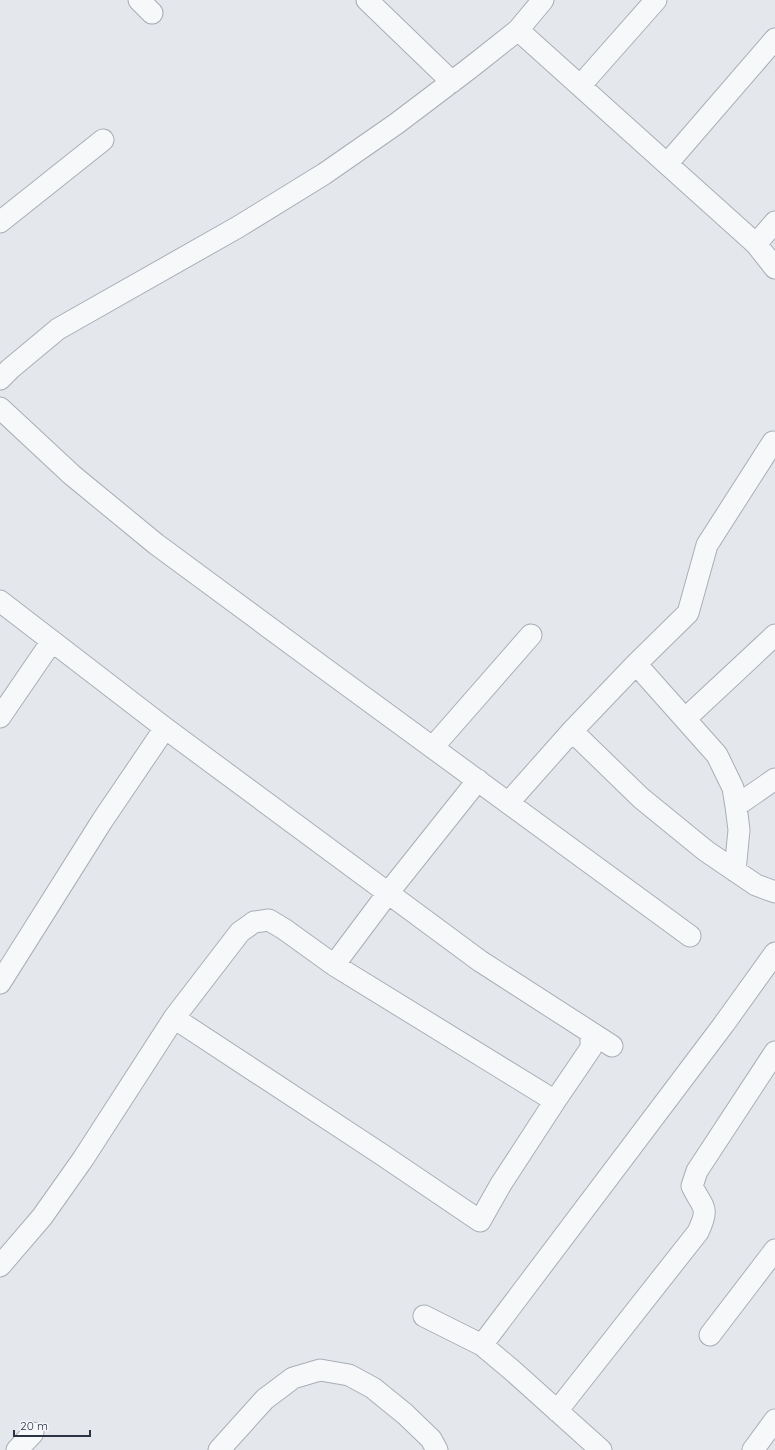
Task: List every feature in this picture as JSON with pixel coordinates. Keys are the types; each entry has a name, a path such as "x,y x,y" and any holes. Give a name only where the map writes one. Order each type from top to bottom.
{"street":[{"path":"367,0 452,82"},
{"path":"0,378 58,329 238,226 324,174 396,124 518,30 543,0"},
{"path":"580,86 656,0"},
{"path":"518,30 756,244 775,268"},
{"path":"667,164 775,39"},
{"path":"0,222 103,140"},
{"path":"756,244 775,222"},
{"path":"0,408 72,476 156,544 690,936"},
{"path":"509,802 572,731 636,664 688,613 707,545 773,442"},
{"path":"0,601 165,728 480,961 612,1046"},
{"path":"685,719 775,634"},
{"path":"433,747 531,635"},
{"path":"0,717 52,641"},
{"path":"636,664 717,755 733,788 739,830 735,871"},
{"path":"0,982 102,821 165,728"},
{"path":"572,731 641,798 706,851 756,886 775,892"},
{"path":"736,806 775,779"},
{"path":"334,965 388,893 478,780"},
{"path":"0,1266 42,1217 83,1159 174,1018 240,932 254,922 269,920 334,965 554,1101"},
{"path":"482,1346 775,954"},
{"path":"174,1018 480,1221 501,1184 554,1101 591,1048 591,1033"},
{"path":"557,1411 698,1232 705,1217 704,1207 692,1186 697,1171 775,1052"},
{"path":"710,1335 775,1250"},
{"path":"424,1316 482,1346 513,1371 601,1450"},
{"path":"219,1450 265,1398 293,1378 320,1370 349,1375 373,1388 405,1414 430,1439 436,1450"},
{"path":"753,1450 775,1420"},
{"path":"17,1450 33,1433"}]}
